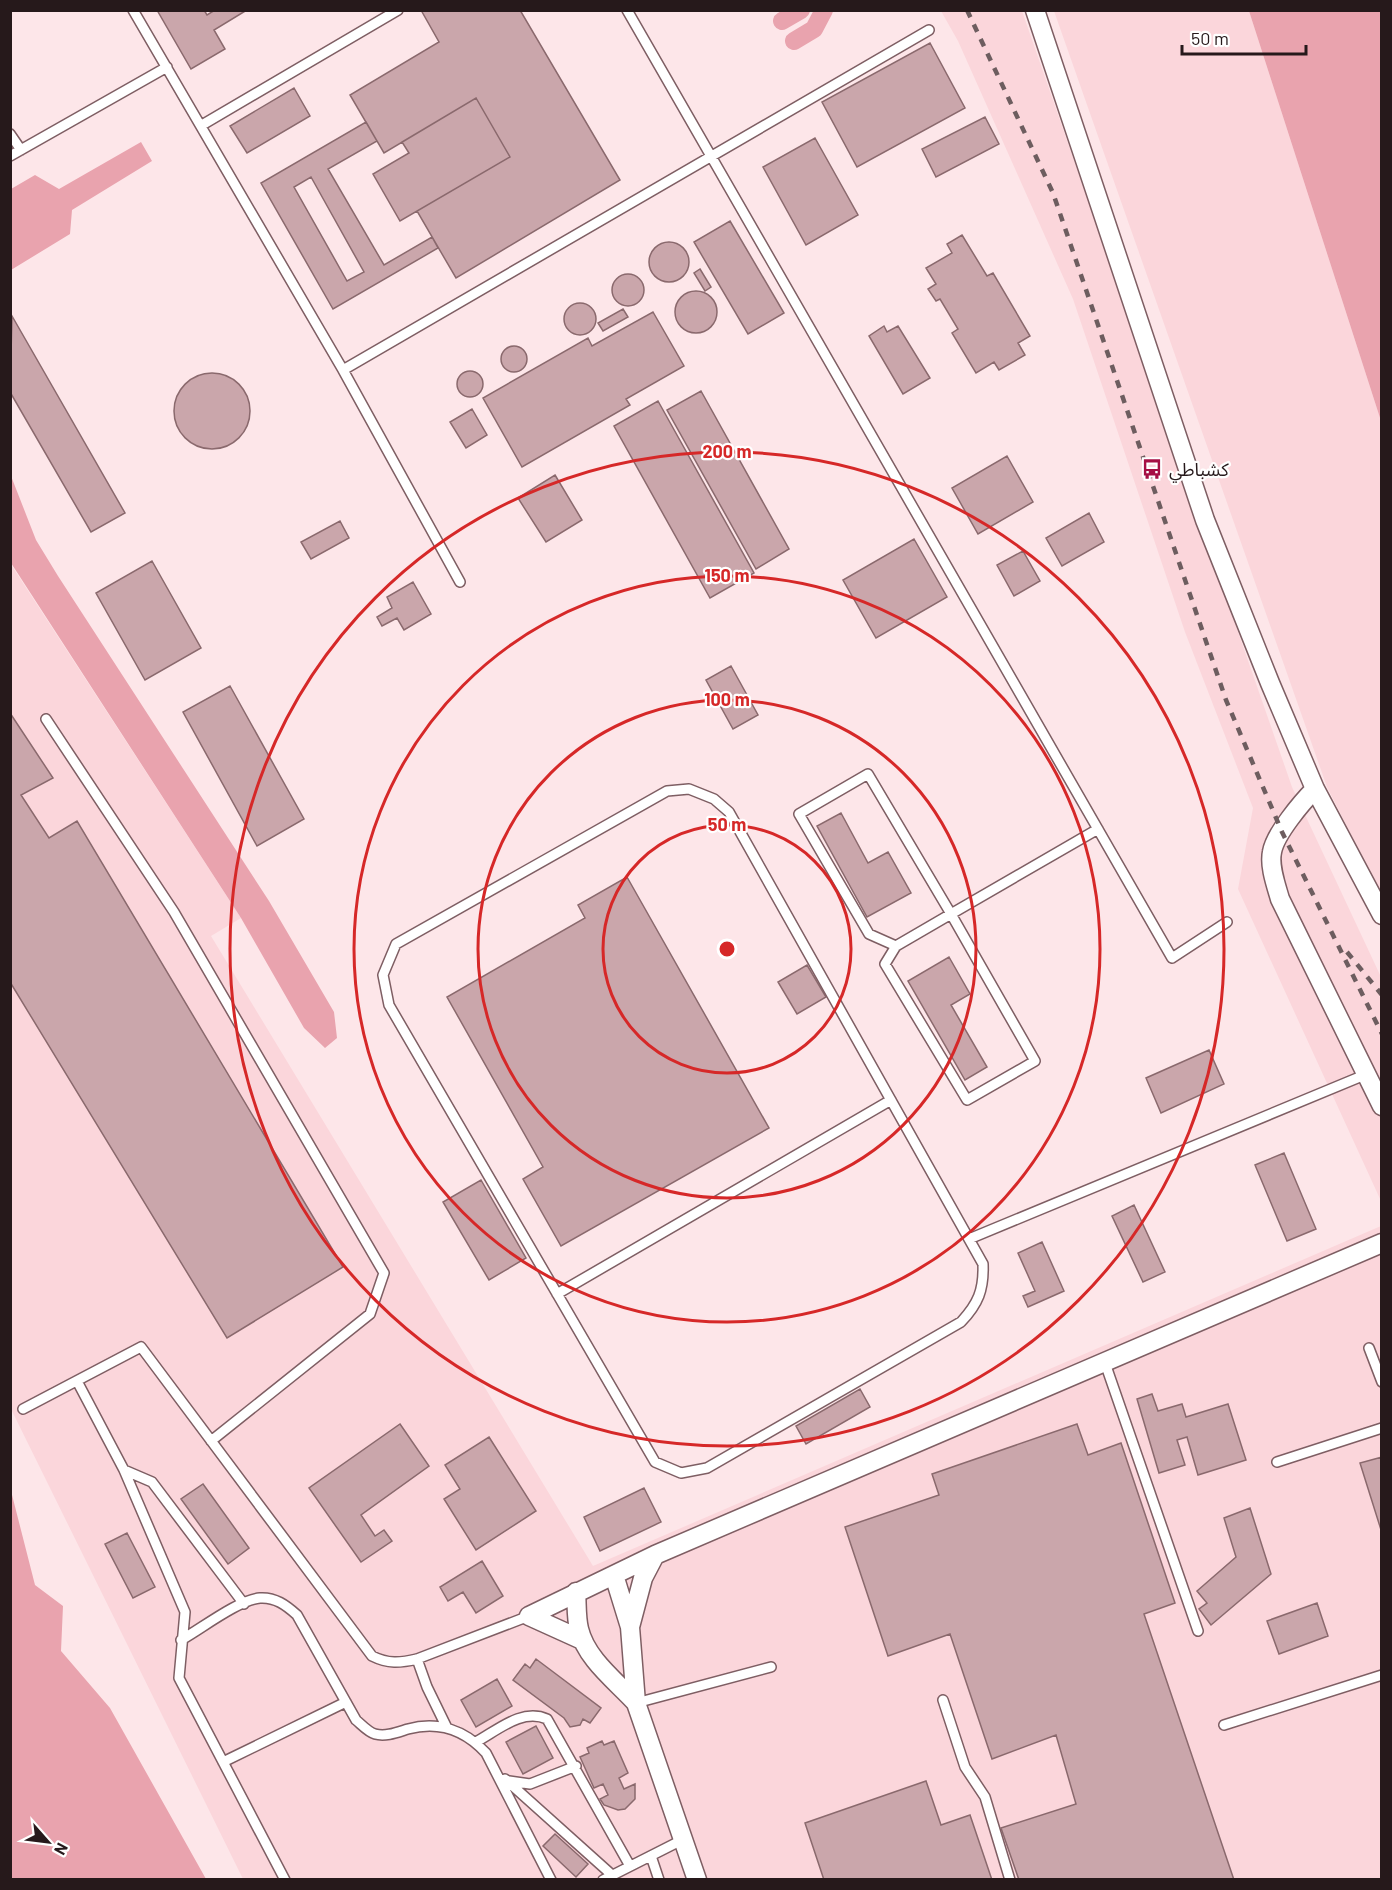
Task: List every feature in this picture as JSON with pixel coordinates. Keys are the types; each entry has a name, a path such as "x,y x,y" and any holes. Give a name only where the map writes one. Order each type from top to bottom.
{"street":[{"path":"1035,10 1205,520 1315,789 1382,915"},
{"path":"1315,789 1300,805 1272,851 1274,877 1280,899 1382,1106"},
{"path":"529,1616 655,1555 1382,1243"},
{"path":"630,1627 643,1578 655,1555"},
{"path":"614,1575 630,1627 636,1703 697,1880"},
{"path":"576,1592 578,1627 582,1640 590,1654 636,1703"},
{"path":"529,1616 582,1640"}],"lane":[{"path":"133,10 343,370 460,582"},
{"path":"202,125 399,10"},
{"path":"627,10 1172,958 1227,922"},
{"path":"343,370 929,30"},
{"path":"10,156 167,67"},
{"path":"10,134 21,150"},
{"path":"46,719 174,912 384,1273 370,1314 211,1442"},
{"path":"896,946 869,934 799,814 868,774 951,914 1035,1061 967,1101 885,964 896,946 951,914 1098,829"},
{"path":"689,789 714,799 729,812 891,1100 983,1264 984,1286 975,1307 961,1322 706,1468 681,1473 655,1462 389,1005 383,975 396,944 668,791 689,789"},
{"path":"969,1239 1367,1074"},
{"path":"557,1294 891,1100"},
{"path":"23,1409 141,1347 372,1656 385,1662 400,1663 417,1659 529,1616"},
{"path":"1369,1348 1382,1382"},
{"path":"1105,1363 1198,1631"},
{"path":"77,1381 124,1470 184,1612 179,1678 285,1880"},
{"path":"1276,1462 1382,1428"},
{"path":"124,1470 152,1482 244,1604"},
{"path":"181,1640 244,1604 259,1598 274,1599 287,1605 297,1615 356,1720 375,1734 388,1735 430,1725 447,1728 476,1742 505,1779 612,1875"},
{"path":"417,1659 427,1688 447,1728"},
{"path":"636,1703 771,1667"},
{"path":"1224,1725 1382,1675"},
{"path":"943,1700 965,1767 985,1797 1010,1880"},
{"path":"223,1762 346,1702"},
{"path":"476,1742 525,1715 537,1714 548,1719 630,1866"},
{"path":"491,1763 550,1880"},
{"path":"505,1779 515,1784 530,1784 576,1766"},
{"path":"603,1880 682,1840"},
{"path":"651,1856 659,1880"}],"shaded area":[{"path":"941,11 1022,11 1292,787 1381,977 1381,1201 1238,889 1253,808 1185,632 1073,299 958,41"},
{"path":"1054,11 1249,11 1381,421 1381,894 1327,787"},
{"path":"1249,11 1381,11 1381,421"},
{"path":"141,142 152,161 72,210 70,234 11,270 11,189 35,175 59,189"},
{"path":"11,476 36,540 269,901 334,1012 337,1038 325,1048 304,1028 241,918 11,563"},
{"path":"10,563 241,918 211,936 593,1566 1381,1226 1381,1879 243,1879 11,1409"},
{"path":"10,1487 35,1585 63,1606 61,1651 110,1708 206,1879 11,1879"}],"building":[{"path":"157,10 204,10 207,15 215,10 247,10 214,30 225,49 191,69"},
{"path":"421,10 520,10 620,180 456,278 417,211 510,157 476,98 384,153 350,95 439,42"},
{"path":"930,43 965,108 857,167 822,102"},
{"path":"294,88 310,116 247,153 230,126"},
{"path":"476,98 510,157 400,221 373,174 409,153 402,142"},
{"path":"985,117 999,144 936,177 922,149"},
{"path":"366,122 377,141 328,169 384,265 432,237 438,248 333,309 261,183","holes":["311,177 364,272 347,281 294,187"]},
{"path":"815,138 858,215 806,245 763,167"},
{"path":"730,221 784,313 748,334 694,242"},
{"path":"962,235 987,276 993,273 1030,336 1018,343 1025,355 999,370 994,362 976,373 952,333 958,329 940,299 936,301 928,289 936,284 926,268 952,253 947,244"},
{"path":"669,242 677,243 683,248 688,254 688,270 683,276 677,281 669,282 661,281 655,276 650,270 649,262 650,254 655,248 661,243"},
{"path":"700,269 711,287 705,291 694,273"},
{"path":"628,274 639,279 644,290 639,301 628,306 617,301 612,290 617,279"},
{"path":"696,291 711,297 717,312 711,327 696,333 681,327 675,312 681,297"},
{"path":"580,303 591,308 596,319 591,330 580,335 569,330 564,319 569,308"},
{"path":"623,309 628,317 603,331 598,323"},
{"path":"653,312 684,366 626,399 630,405 522,467 483,398 588,338 592,346"},
{"path":"12,316 125,513 91,532 10,392"},
{"path":"884,326 887,332 898,326 930,378 903,394 869,336"},
{"path":"514,346 523,350 527,359 523,368 514,372 505,368 501,359 505,350"},
{"path":"470,371 479,375 483,384 479,393 470,397 461,393 457,384 461,375"},
{"path":"212,373 227,376 239,384 247,396 250,411 247,426 239,438 227,446 212,449 197,446 185,438 177,426 174,411 177,396 185,384 197,376"},
{"path":"701,391 789,549 756,569 667,410"},
{"path":"658,401 754,573 710,598 614,426"},
{"path":"472,409 487,435 466,448 450,422"},
{"path":"1007,456 1033,502 978,534 952,488"},
{"path":"555,475 582,520 546,542 518,498"},
{"path":"1089,513 1104,542 1062,566 1046,538"},
{"path":"340,521 349,538 311,559 301,542"},
{"path":"914,539 947,597 876,638 843,580"},
{"path":"1023,551 1040,581 1014,596 997,565"},
{"path":"152,561 201,648 145,680 96,593"},
{"path":"413,582 431,614 404,630 397,618 382,626 377,617 392,608 387,597"},
{"path":"731,666 758,715 733,729 706,680"},
{"path":"230,686 304,819 257,846 183,712"},
{"path":"10,713 53,778 21,795 49,838 77,821 343,1267 227,1338 10,982"},
{"path":"841,813 868,863 888,852 911,893 867,917 817,826"},
{"path":"627,877 769,1128 561,1246 523,1179 543,1167 447,997 585,918 578,905"},
{"path":"949,957 970,994 951,1005 987,1067 965,1080 908,981"},
{"path":"807,965 826,997 797,1014 778,982"},
{"path":"1209,1050 1224,1084 1161,1113 1146,1078"},
{"path":"1284,1153 1316,1229 1287,1241 1255,1165"},
{"path":"481,1180 526,1258 489,1280 443,1202"},
{"path":"1134,1205 1165,1272 1143,1282 1112,1216"},
{"path":"1042,1242 1064,1291 1028,1307 1023,1296 1035,1291 1018,1253"},
{"path":"860,1389 870,1407 806,1444 796,1426"},
{"path":"1152,1394 1158,1411 1182,1404 1186,1417 1228,1404 1246,1460 1198,1475 1187,1437 1177,1440 1185,1465 1159,1473 1137,1399"},
{"path":"400,1424 429,1466 361,1515 375,1536 384,1530 392,1541 361,1562 309,1488"},
{"path":"1077,1424 1088,1455 1121,1443 1175,1603 1144,1614 1234,1880 1019,1880 1001,1828 1076,1804 1056,1735 992,1759 950,1634 888,1656 845,1527 939,1495 932,1474"},
{"path":"489,1437 536,1511 476,1550 444,1499 460,1489 445,1465"},
{"path":"1382,1457 1382,1533 1360,1463"},
{"path":"203,1484 249,1548 228,1564 181,1499"},
{"path":"644,1488 661,1522 600,1551 584,1517"},
{"path":"1250,1508 1271,1574 1211,1625 1199,1609 1207,1603 1197,1591 1236,1557 1224,1518"},
{"path":"127,1533 155,1587 133,1598 105,1544"},
{"path":"482,1561 503,1596 476,1613 463,1592 448,1601 440,1587"},
{"path":"1317,1603 1328,1636 1279,1654 1267,1621"},
{"path":"536,1659 601,1708 590,1723 583,1719 580,1725 570,1727 564,1718 513,1680 525,1664 530,1668"},
{"path":"497,1679 512,1706 476,1727 461,1700"},
{"path":"536,1726 553,1758 523,1774 506,1742"},
{"path":"602,1741 604,1745 614,1741 628,1773 619,1778 624,1789 635,1784 635,1799 625,1809 618,1810 604,1805 600,1799 608,1795 603,1784 594,1788 580,1757 589,1753 587,1748"},
{"path":"926,1781 941,1825 970,1815 992,1880 824,1880 805,1823"},
{"path":"555,1834 588,1864 576,1877 543,1846"}],"waterway":[{"path":"782,21 801,10"},
{"path":"794,41 814,29 824,10"}],"railway":[{"path":"967,10 1053,193 1226,700 1282,832 1382,1034"},
{"path":"1347,952 1382,995"}],"place":[{"name":"كشباطي","path":"1152,469"}]}
